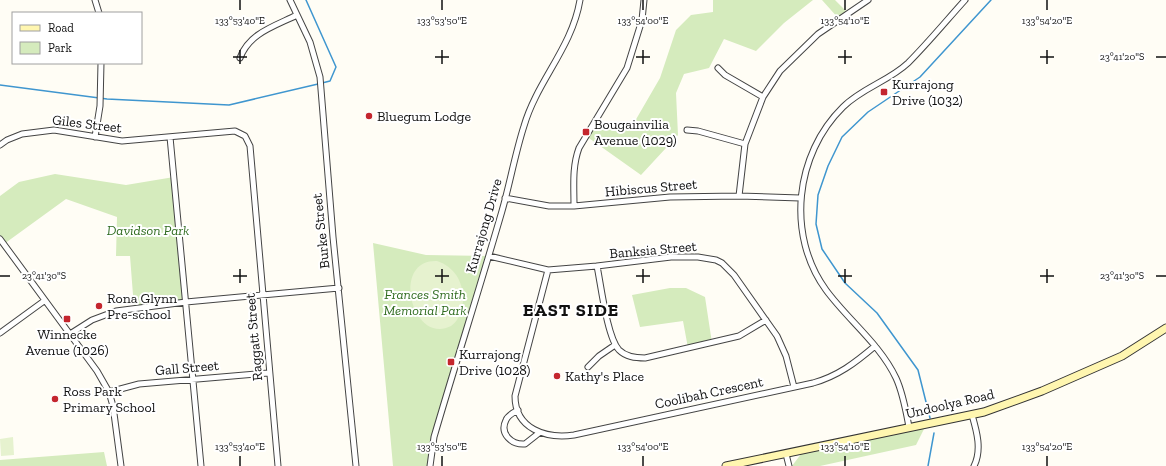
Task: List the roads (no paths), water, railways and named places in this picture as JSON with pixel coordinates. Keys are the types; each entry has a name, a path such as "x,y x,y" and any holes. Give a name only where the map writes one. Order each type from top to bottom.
{"main road":[{"name":"Undoolya Road","path":"726,466 927,423 972,415 1034,394 1083,374 1122,356 1166,328"}],"street":[{"path":"95,0 99,12"},
{"name":"Burke Street","path":"290,0 310,42 320,77 356,466"},
{"name":"Kurrajong Drive","path":"430,466 434,437 506,198 524,126 532,105 569,38 574,26 580,0"},
{"path":"574,206 573,173 577,152 627,68 642,20 644,0"},
{"path":"738,196 745,144 763,97 780,71 802,47 818,34 868,0"},
{"path":"909,427 896,378 875,346 826,291 818,278 807,252 802,231 800,198 808,163 822,133 832,119 844,106 856,97 893,75 908,63 965,0"},
{"path":"240,58 244,49 254,37 297,15"},
{"path":"95,137 100,106 101,64"},
{"path":"718,68 725,74 763,97"},
{"name":"Giles Street","path":"0,145 7,140 22,134 46,130 122,141 236,131 245,136"},
{"path":"687,130 698,131 745,144"},
{"name":"Raggatt Street","path":"245,136 250,146 268,373 278,466"},
{"path":"170,137 201,466"},
{"name":"Hibiscus Street","path":"506,198 549,206 574,206 670,197 738,196 800,198"},
{"path":"0,239 44,301 97,371 109,392 116,422 121,466"},
{"name":"Banksia Street","path":"489,256 548,270 671,257 698,257 716,260 728,268 734,275 777,336 786,356 794,387"},
{"path":"597,266 610,332 615,345 626,355 637,358 645,358 739,336 766,320"},
{"path":"518,410 506,420 504,426 506,436 514,444 525,444 538,433 524,420 518,410 515,401 516,387 548,270"},
{"path":"70,334 92,320 116,311 186,302 339,288"},
{"path":"0,333 44,301"},
{"path":"588,367 599,356 615,345"},
{"name":"Coolibah Crescent","path":"538,433 555,436 574,435 827,379 853,365 875,346"},
{"name":"Gall Street","path":"109,392 139,384 268,373"},
{"path":"972,415 979,446 974,466"},
{"path":"786,454 789,466"}],"waterway":[{"path":"306,0 336,67 330,81 322,83"},
{"path":"930,418 918,370 877,313 845,283 822,249 816,224 818,195 828,166 842,137 868,112 920,77 991,0"},
{"path":"0,85 107,99 229,105 318,84"},
{"path":"928,466 934,433"}],"place":[{"name":"Kurrajong Drive (1032)","path":"884,92"},
{"name":"Bluegum Lodge","path":"369,116"},
{"name":"Bougainvilia Avenue (1029)","path":"586,132"},
{"name":"Rona Glynn Pre-school","path":"99,306"},
{"name":"Winnecke Avenue (1026)","path":"67,319"},
{"name":"Kurrajong Drive (1028)","path":"451,362"},
{"name":"Kathy's Place","path":"557,376"},
{"name":"Ross Park Primary School","path":"55,399"}],"district":[{"name":"EAST SIDE","path":"571,310"}],"park label":[{"name":"Davidson Park","path":"148,230"},
{"name":"Frances Smith Memorial Park","path":"425,302"}]}
